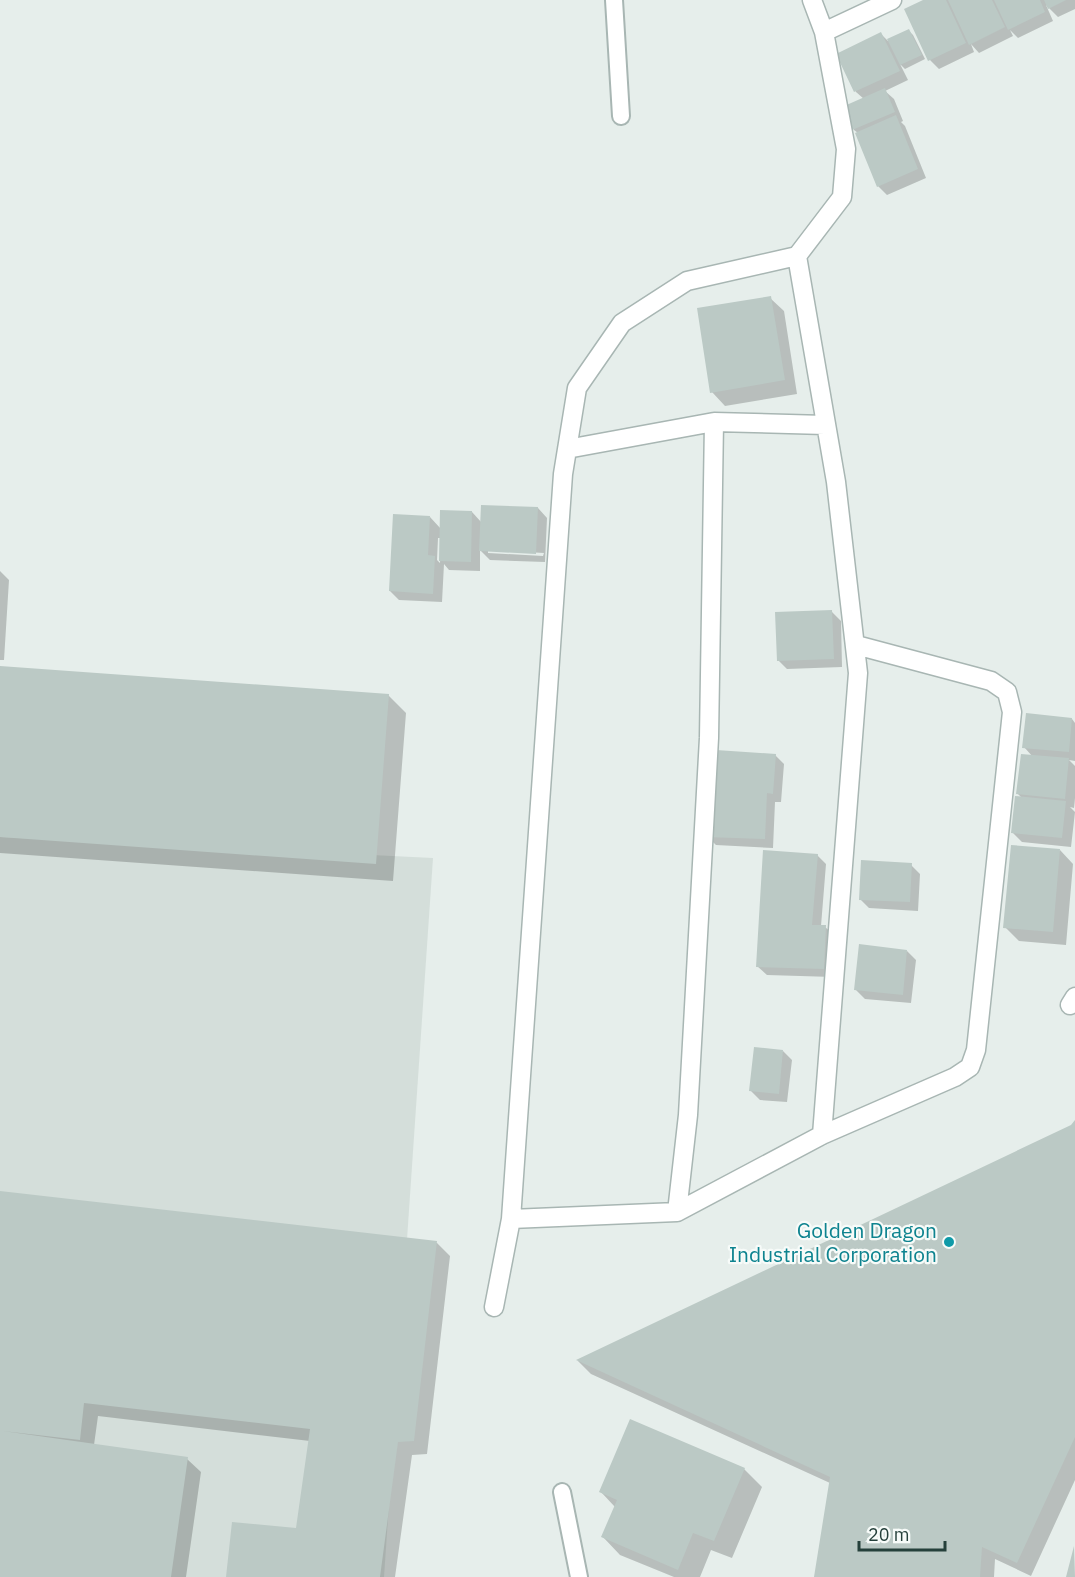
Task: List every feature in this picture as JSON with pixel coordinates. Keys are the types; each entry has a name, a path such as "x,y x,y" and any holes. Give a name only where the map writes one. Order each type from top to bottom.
{"street":[{"path":"494,1307 511,1219 563,474 577,387 622,323 687,281 797,256 842,197 846,149 824,32 812,0"},
{"path":"824,32 892,0"},
{"path":"797,256 836,482 858,672 822,1136"},
{"path":"567,449 714,422 825,425"},
{"path":"677,1212 688,1115 709,738 714,422"},
{"path":"511,1219 677,1212 822,1136 955,1077 970,1067 976,1050 1012,712 1007,692 991,681 856,645"}],"lane":[{"path":"614,0 621,116"},
{"path":"562,1492 579,1577"}],"shaded area":[{"path":"0,837 433,858 384,1577 0,1577"}],"building":[{"path":"923,0 946,0 966,43 928,61 904,9"},
{"path":"948,0 992,0 1005,27 969,45"},
{"path":"994,0 1040,0 1045,12 1008,30"},
{"path":"1044,0 1066,0 1048,9"},
{"path":"909,29 922,55 900,65 887,39"},
{"path":"881,32 900,71 854,92 836,54"},
{"path":"885,88 895,112 852,130 842,107"},
{"path":"896,115 918,169 877,187 855,133"},
{"path":"771,296 785,380 710,393 697,308"},
{"path":"481,505 538,507 536,554 479,551"},
{"path":"440,510 472,511 471,562 439,561"},
{"path":"393,514 430,516 428,555 435,556 433,594 389,591"},
{"path":"832,610 834,659 777,661 775,612"},
{"path":"0,666 389,694 376,864 0,837"},
{"path":"1026,713 1072,718 1069,752 1022,748"},
{"path":"716,750 776,754 773,794 767,793 765,839 706,837"},
{"path":"1021,754 1069,758 1065,799 1016,794"},
{"path":"1015,796 1066,801 1062,838 1011,833"},
{"path":"1011,845 1060,849 1053,932 1003,928"},
{"path":"763,850 818,854 812,925 826,925 824,969 756,967"},
{"path":"861,860 912,863 910,902 859,900"},
{"path":"859,944 907,950 903,995 854,990"},
{"path":"754,1047 783,1050 779,1094 749,1091"},
{"name":"Golden Dragon Industrial Corporation","path":"1075,1120 1075,1437 1017,1563 982,1547 980,1577 814,1577 830,1477 576,1360 1071,1125"},
{"path":"0,1191 437,1241 414,1441 398,1442 380,1577 226,1577 232,1522 296,1528 310,1429 84,1403 80,1440 3,1431 188,1457 171,1577 0,1577"},
{"path":"630,1419 745,1468 714,1541 693,1533 678,1570 601,1537 617,1500 599,1492"},
{"path":"1074,1546 1075,1577 1066,1577"}],"place":[{"name":"Golden Dragon Industrial Corporation","path":"949,1242"}]}
